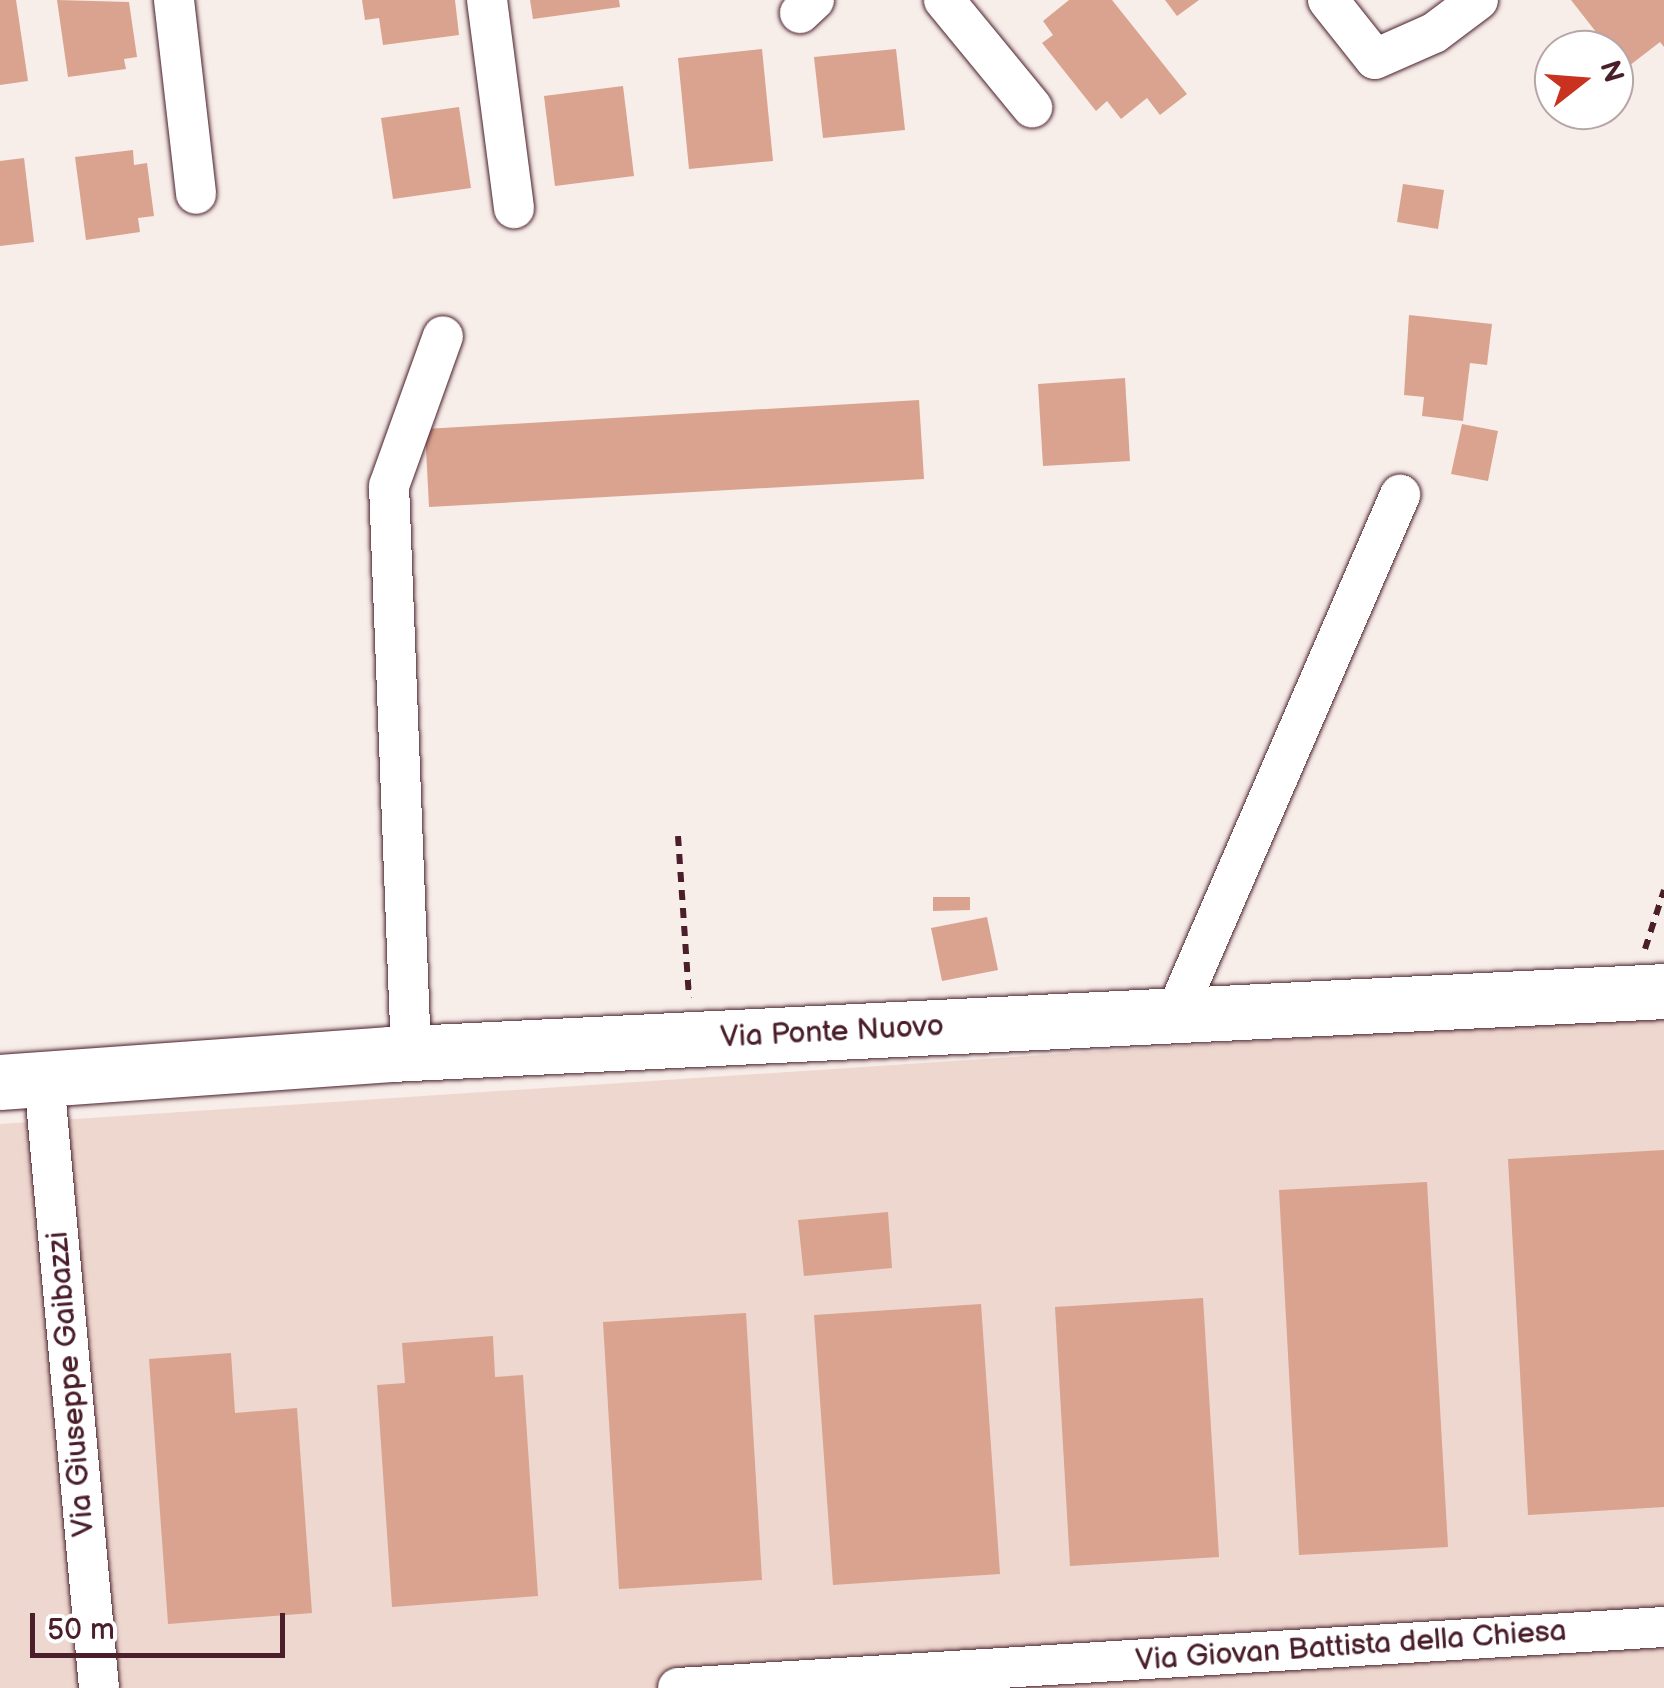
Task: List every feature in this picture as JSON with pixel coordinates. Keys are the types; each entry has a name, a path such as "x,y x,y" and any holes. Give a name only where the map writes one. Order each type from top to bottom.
{"street":[{"path":"174,0 196,194"},
{"path":"487,0 514,208"},
{"path":"944,0 1032,107"},
{"path":"1328,0 1374,59 1434,34 1478,0"},
{"path":"410,1053 389,486 443,336"},
{"path":"1175,1015 1400,495"},
{"name":"Via Ponte Nuovo","path":"22,1080 410,1053 1648,992"},
{"name":"Via Giuseppe Gaibazzi","path":"22,1080 99,1688"},
{"name":"Via Giovan Battista della Chiesa","path":"678,1688 1664,1627"}],"path":[{"path":"678,836 692,1039"},
{"path":"1648,992 1664,890"}],"shaded area":[{"path":"1664,1014 1664,1688 0,1688 0,1124"}],"building":[{"path":"0,0 16,0 28,81 0,85"},
{"path":"57,0 129,2 137,57 124,59 126,69 68,77"},
{"path":"362,0 455,0 459,35 383,45 379,18 365,20"},
{"path":"530,0 619,0 620,7 533,19"},
{"path":"1069,0 1112,0 1187,94 1160,115 1147,98 1121,119 1107,101 1096,111 1042,43 1053,35 1043,21"},
{"path":"1165,0 1199,0 1177,16"},
{"path":"1571,0 1664,0 1664,47 1660,42 1634,62 1634,30 1594,30"},
{"path":"762,49 773,161 689,169 678,58"},
{"path":"896,49 905,130 823,138 814,57"},
{"path":"623,86 634,176 555,186 544,96"},
{"path":"459,107 471,188 393,199 381,118"},
{"path":"133,150 134,165 147,163 154,216 138,218 140,232 86,240 75,157"},
{"path":"24,158 34,242 0,246 0,161"},
{"path":"1403,184 1444,190 1438,229 1397,222"},
{"path":"1409,315 1492,324 1487,365 1470,363 1463,421 1422,416 1424,397 1404,395"},
{"path":"1125,378 1130,461 1043,466 1038,384"},
{"path":"919,400 924,479 429,507 425,429"},
{"path":"1462,424 1498,431 1488,481 1451,474"},
{"path":"933,897 970,897 970,910 933,911"},
{"path":"987,917 998,970 942,981 931,928"},
{"path":"1664,1150 1664,1507 1528,1515 1508,1159"},
{"path":"1427,1182 1448,1547 1299,1555 1279,1190"},
{"path":"888,1212 892,1268 804,1276 798,1220"},
{"path":"1203,1298 1219,1557 1070,1566 1055,1307"},
{"path":"981,1304 1000,1574 833,1585 814,1315"},
{"path":"746,1313 762,1580 619,1589 603,1322"},
{"path":"493,1336 495,1377 523,1375 538,1596 392,1607 377,1385 405,1383 402,1343"},
{"path":"231,1353 235,1413 297,1408 312,1613 168,1624 149,1359"}]}
